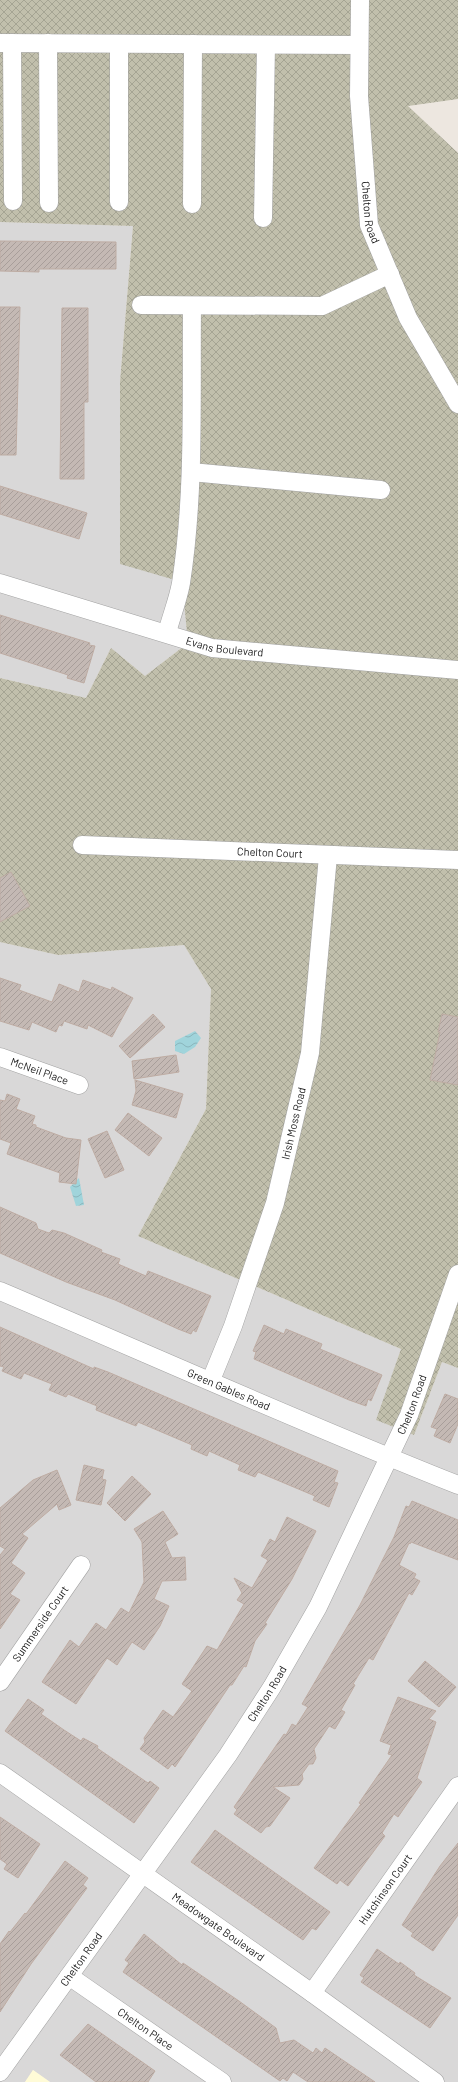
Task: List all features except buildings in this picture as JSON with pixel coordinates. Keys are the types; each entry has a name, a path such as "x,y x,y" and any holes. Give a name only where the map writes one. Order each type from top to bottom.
{"street":[{"name":"Chelton Road","path":"360,0 358,96 369,225 408,318 458,404"},
{"path":"13,201 6,43 359,45"},
{"path":"48,43 49,203"},
{"path":"118,202 119,44"},
{"path":"192,204 193,44"},
{"path":"263,218 266,45"},
{"path":"141,305 322,306 390,274"},
{"path":"167,633 180,585 191,472 192,306"},
{"path":"191,472 381,490"},
{"name":"Evans Boulevard","path":"0,583 212,648 458,670"},
{"name":"Chelton Court","path":"82,845 458,860"},
{"name":"Irish Moss Road","path":"211,1380 232,1326 275,1203 310,1053 328,856"},
{"name":"McNeil Place","path":"0,1057 79,1085"},
{"name":"Chelton Road","path":"0,2072 228,1755 272,1687 318,1607 387,1458 397,1442 409,1415 458,1275"},
{"name":"Green Gables Road","path":"0,1291 211,1380 387,1458 458,1485"},
{"name":"Summerside Court","path":"0,1682 81,1565"},
{"name":"Meadowgate Boulevard","path":"0,1773 312,1993 435,2082"},
{"name":"Hutchinson Court","path":"312,1993 458,1786"},
{"name":"Chelton Place","path":"69,1976 222,2082"}],"shaded area":[{"path":"0,0 458,0 458,99 408,106 458,153 458,1368 442,1362 414,1435 376,1420 401,1349 138,1236 206,1109 211,989 184,945 58,955 0,942 0,678 86,698 111,648 145,676 188,643 182,582 120,564 120,382 133,226 0,222"},
{"path":"0,222 133,226 120,382 182,582 188,643 145,676 111,648 86,698 0,678"},
{"path":"0,942 58,955 184,945 211,989 206,1109 138,1236 401,1349 377,1420 414,1435 442,1362 458,1368 458,2082 50,2082 33,2070 25,2082 0,2082"},
{"path":"33,2070 50,2082 25,2082"}],"water":[{"path":"195,1031 201,1038 195,1047 184,1054 175,1051 175,1041"},
{"path":"79,1178 84,1205 76,1206 70,1187"}]}
